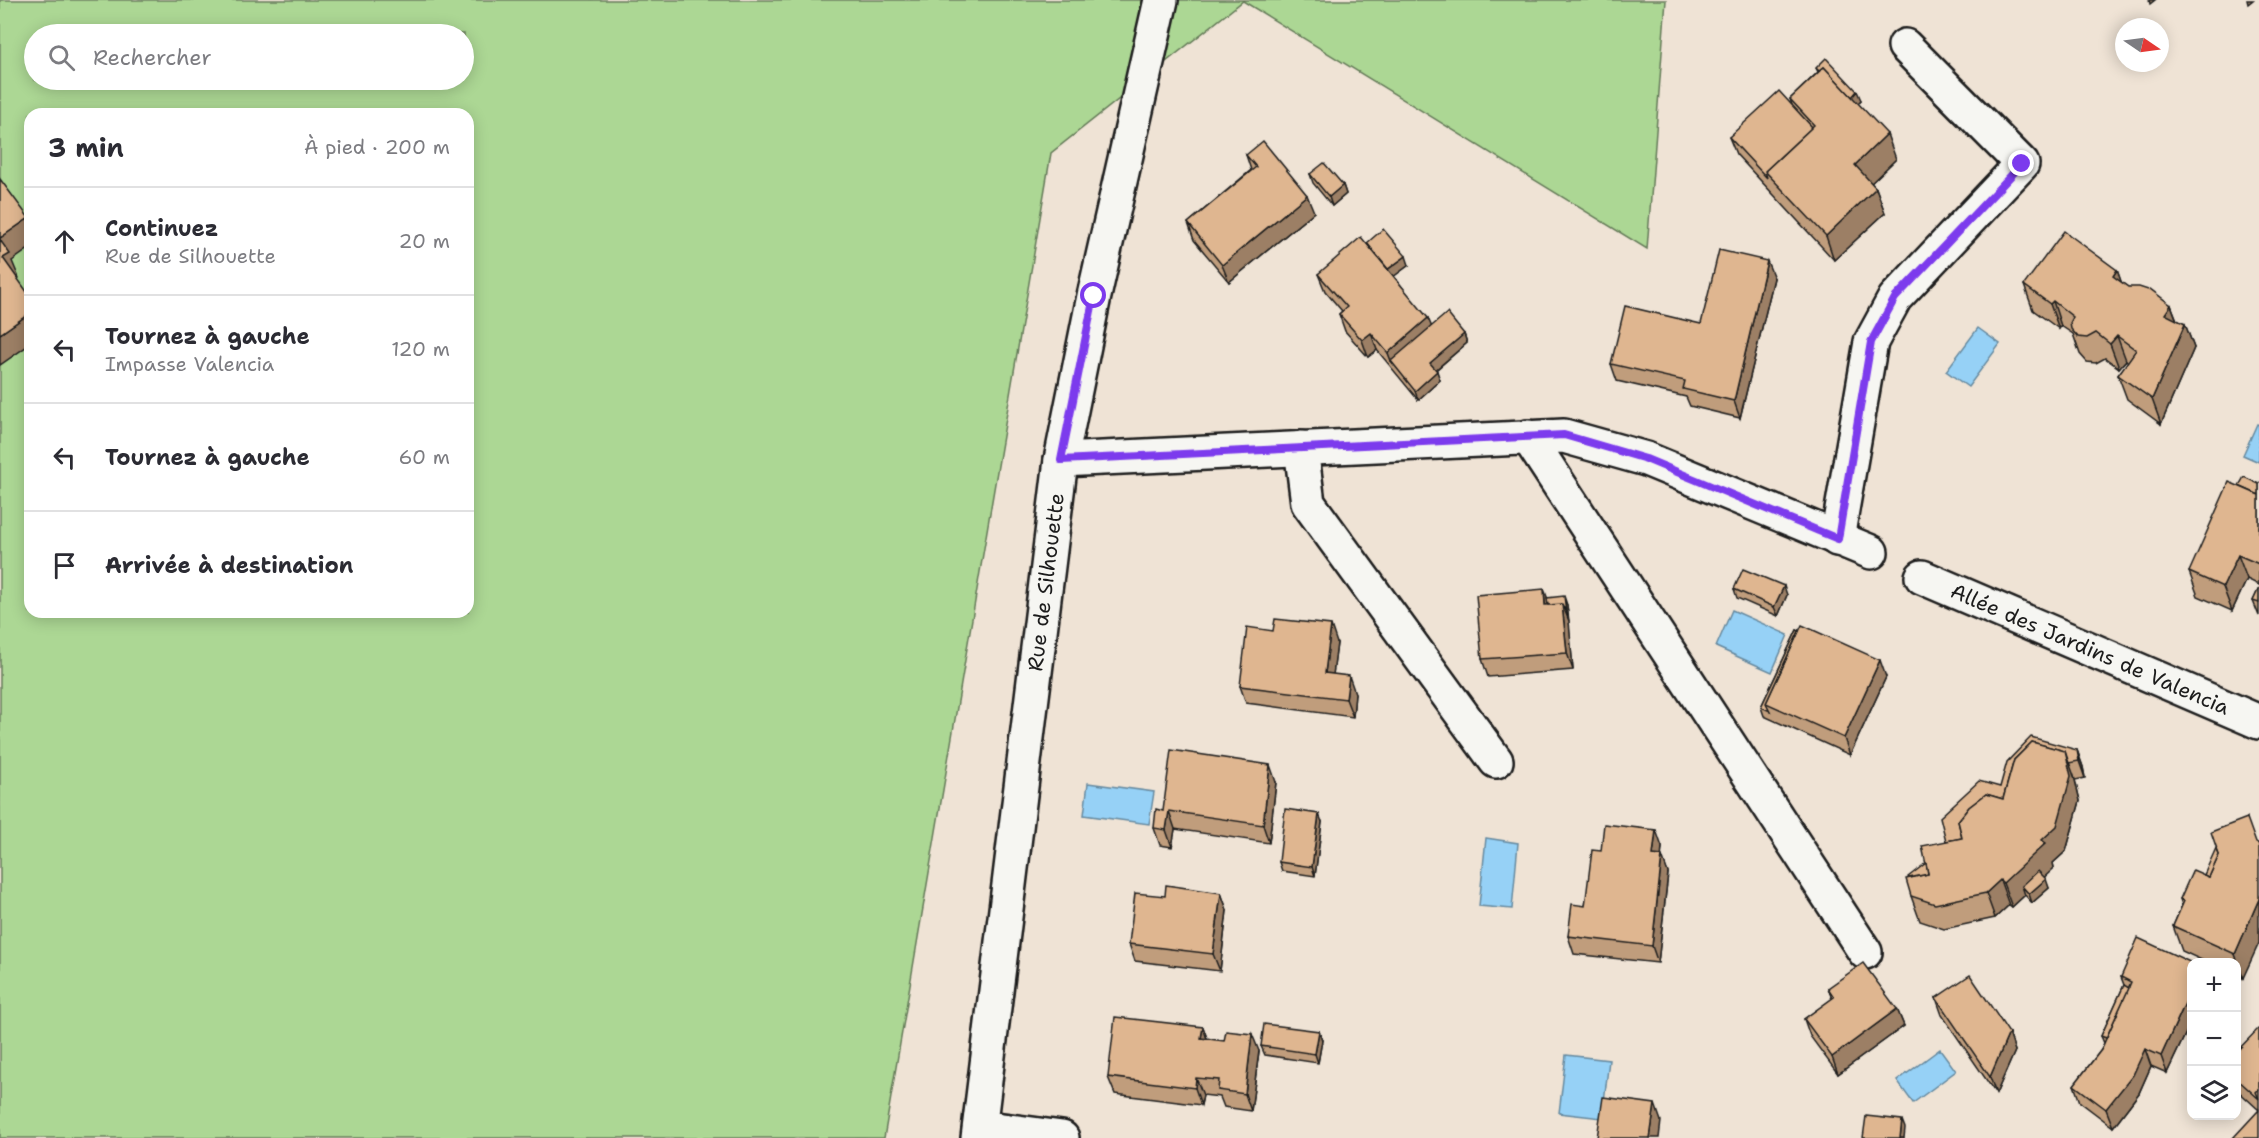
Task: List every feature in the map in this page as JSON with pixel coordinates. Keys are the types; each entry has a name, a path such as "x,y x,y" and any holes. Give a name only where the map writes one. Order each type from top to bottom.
{"street":[{"name":"Rue de Silhouette","path":"979,1133 1061,460 1094,296 1161,0"},
{"path":"1838,539 1871,342 1895,298 2022,164 1905,46"},
{"path":"1061,460 1564,435 1646,459 1871,552"},
{"path":"1528,437 1865,952"},
{"path":"1300,448 1308,502 1496,761"},
{"name":"Allée des Jardins de Valencia","path":"1922,577 2259,722"},
{"path":"979,1133 1062,1138"}],"green space":[{"path":"0,0 1666,0 1647,249 1243,1 1051,153 884,1138 0,1138"}],"water":[{"path":"1978,328 2000,344 1968,387 1946,371"},
{"path":"2257,424 2259,425 2259,462 2243,455"},
{"path":"1732,610 1788,635 1772,672 1716,647"},
{"path":"1088,783 1154,792 1149,824 1084,815"},
{"path":"1486,838 1518,843 1512,909 1479,906"},
{"path":"1940,1049 1956,1071 1913,1103 1897,1081"},
{"path":"1566,1055 1609,1060 1602,1118 1559,1113"}],"building":[{"path":"1826,58 1857,91 1852,97 1824,67 1819,71 1816,68"},
{"path":"1824,67 1887,134 1855,165 1876,188 1826,236 1765,171 1814,125 1790,99"},
{"path":"1779,91 1812,127 1765,171 1767,178 1729,137"},
{"path":"1263,141 1307,195 1222,265 1188,223 1256,167 1246,155"},
{"path":"1324,163 1343,185 1329,197 1310,174"},
{"path":"0,179 24,211 24,221 0,238"},
{"path":"1383,229 1406,256 1388,269 1367,243"},
{"path":"2064,231 2117,270 2113,276 2128,287 2150,289 2171,305 2165,314 2185,324 2152,399 2118,375 2136,350 2117,336 2110,344 2096,333 2087,338 2078,337 2071,329 2070,323 2073,317 2053,301 2050,304 2024,285"},
{"path":"1361,237 1428,318 1388,353 1371,333 1362,340 1339,314 1347,307 1318,274"},
{"path":"0,240 10,254 3,258 24,288 24,317 0,334"},
{"path":"1719,250 1767,261 1734,401 1683,389 1685,381 1611,364 1625,306 1701,324"},
{"path":"1447,313 1464,334 1430,363 1437,371 1415,391 1391,361"},
{"path":"2244,477 2259,484 2259,495 2239,486"},
{"path":"2229,482 2259,495 2259,564 2238,555 2223,587 2189,572"},
{"path":"1743,569 1784,586 1774,607 1734,589"},
{"path":"2259,588 2259,603 2253,601"},
{"path":"1544,589 1545,605 1562,604 1567,653 1482,659 1476,595"},
{"path":"1564,596 1566,612 1562,604 1548,605 1547,598"},
{"path":"1275,619 1331,625 1325,673 1349,676 1346,699 1240,686 1247,627 1273,631"},
{"path":"1802,625 1880,660 1844,738 1766,703"},
{"path":"1797,630 1799,631 1766,703 1770,711 1761,707"},
{"path":"2031,737 2077,750 2079,761 2069,763 2065,751 2032,742 2014,760 2003,799 1986,794 1969,807 1958,821 1962,838 1946,841 1940,817 1979,781 2000,787 2007,762"},
{"path":"2032,742 2065,751 2071,776 2057,826 2042,840 2046,843 2003,883 2000,880 1986,893 1935,904 1911,896 1906,879 1928,874 1922,846 1962,838 1958,821 1969,807 1986,794 2003,799 2014,760"},
{"path":"1171,750 1270,765 1263,825 1169,811 1166,830 1154,828 1156,809 1163,811"},
{"path":"1285,809 1319,814 1312,867 1279,862"},
{"path":"2247,818 2256,843 2259,844 2259,899 2235,954 2173,926 2184,901 2180,899 2193,870 2209,877 2219,855 2211,832"},
{"path":"1604,824 1656,830 1653,855 1662,856 1652,946 1568,936 1572,904 1585,906 1592,850 1601,851"},
{"path":"2216,848 2219,855 2209,877 2204,875"},
{"path":"1926,863 1928,874 1908,877"},
{"path":"2038,871 2046,879 2029,894 2022,886"},
{"path":"1166,885 1221,893 1213,954 1129,944 1135,893 1165,896"},
{"path":"2138,938 2187,961 2187,999 2161,1056 2145,1049 2133,1075 2106,1109 2074,1085 2101,1050 2131,982 2121,977"},
{"path":"1863,963 1897,1009 1832,1057 1804,1019 1834,997 1828,988"},
{"path":"1970,975 2009,1033 1990,1077 1936,998"},
{"path":"2124,985 2129,988 2106,1038 2101,1036"},
{"path":"1115,1017 1203,1027 1201,1038 1224,1041 1226,1031 1252,1034 1245,1094 1218,1090 1219,1080 1196,1078 1195,1088 1108,1077"},
{"path":"1264,1024 1319,1031 1315,1054 1261,1046"},
{"path":"2259,1030 2259,1089 2256,1092 2259,1099 2241,1083 2241,1047"},
{"path":"1603,1097 1655,1104 1650,1138 1597,1138"},
{"path":"2259,1110 2259,1138 2233,1138"},
{"path":"1866,1116 1902,1120 1900,1138 1863,1138"}],"route":[{"path":"1094,296 1061,460 1564,435 1646,459 1838,539 1871,342 1895,298 2022,164"}]}
